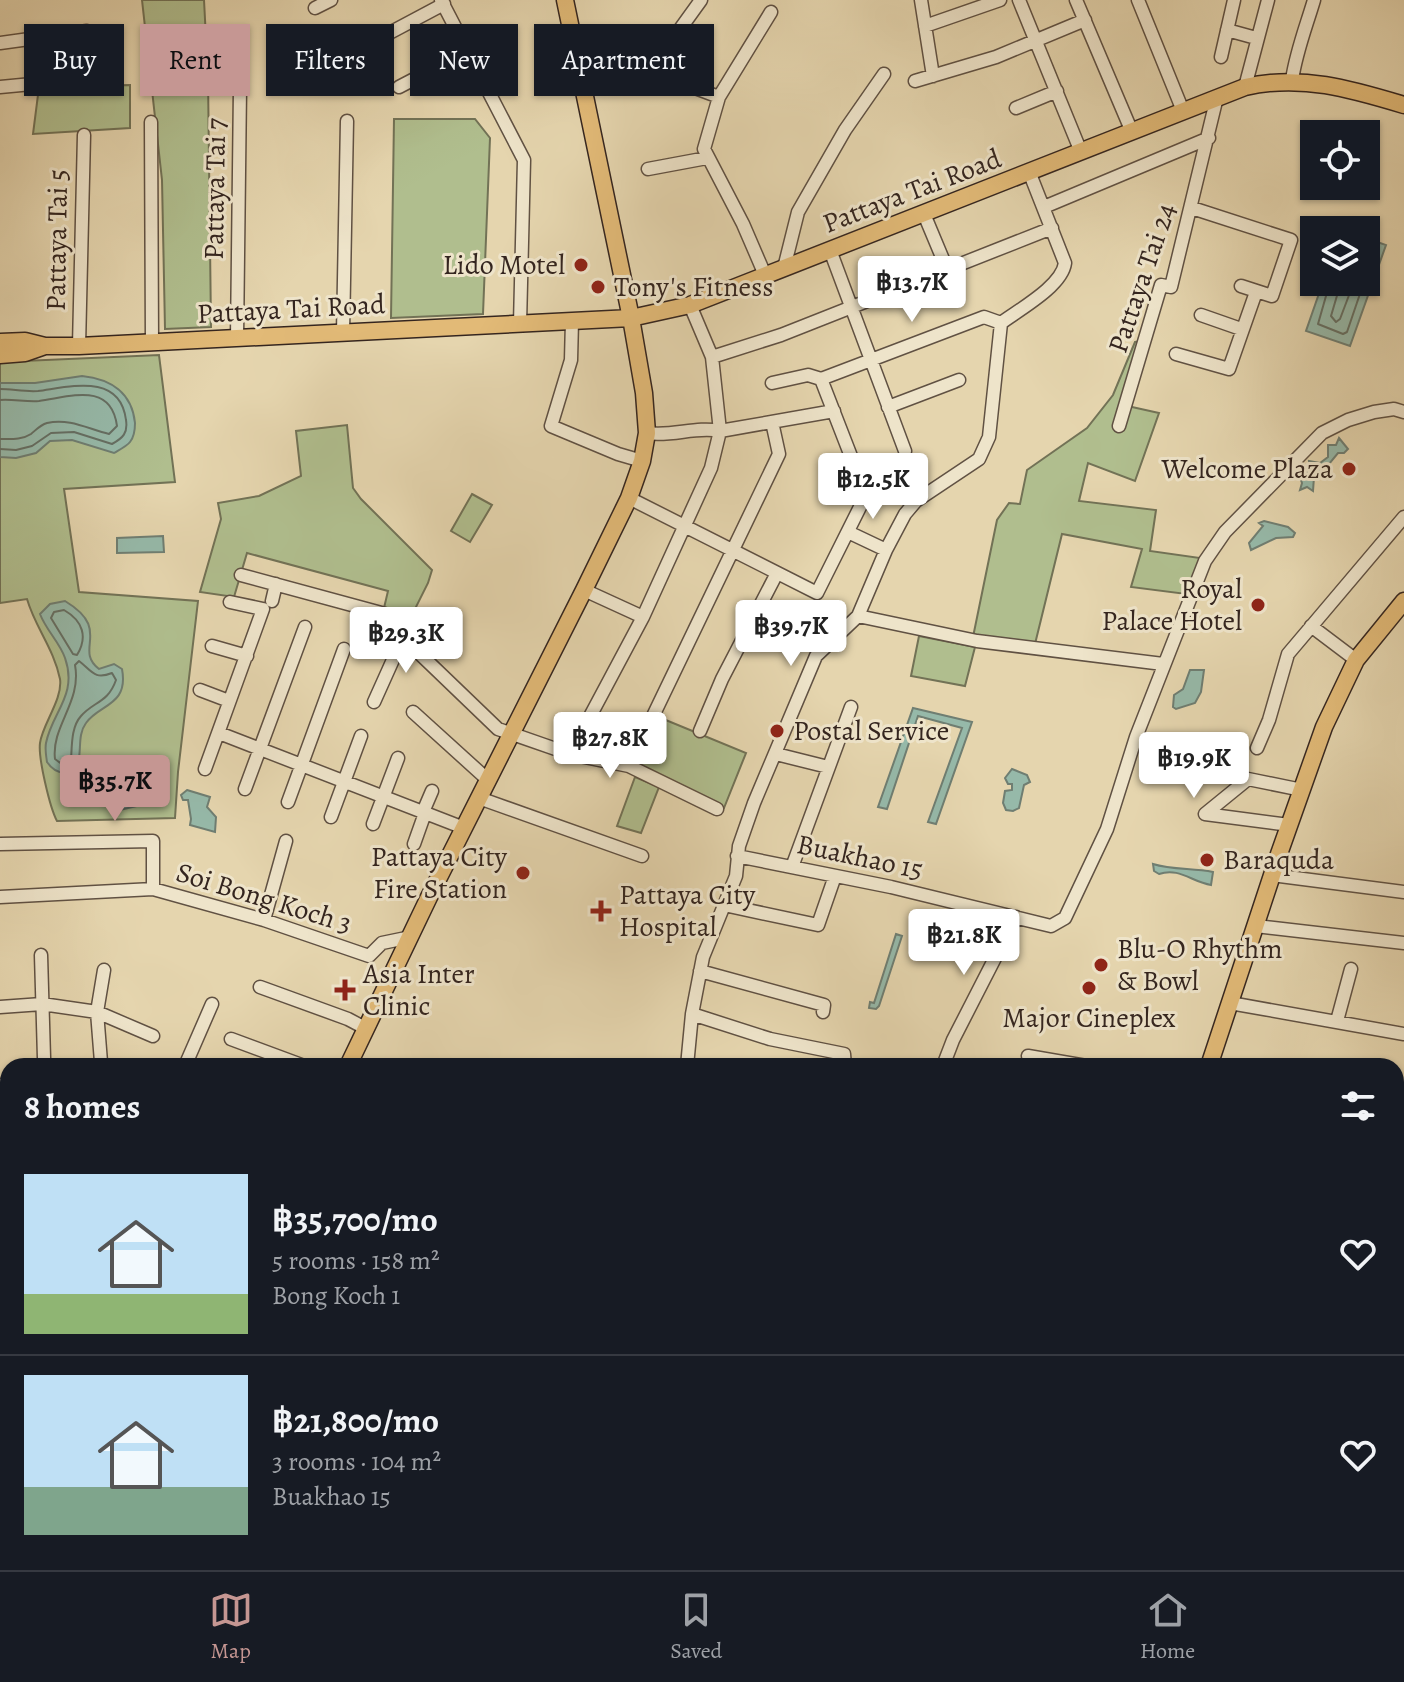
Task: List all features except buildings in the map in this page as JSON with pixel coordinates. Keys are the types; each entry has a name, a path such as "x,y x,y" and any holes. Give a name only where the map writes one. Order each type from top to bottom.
{"main road":[{"path":"352,1058 629,498 642,461 647,433 644,393 565,0"},
{"name":"Pattaya Tai Road","path":"0,342 79,346 631,318 690,305 1245,87 1292,80 1327,84 1404,105"},
{"name":"Pattaya Tai Road","path":"0,355 25,353 45,346"},
{"path":"1212,1058 1324,727 1356,660 1404,601"}],"street":[{"path":"315,8 331,0"},
{"path":"701,0 687,5 661,65 695,88 719,97"},
{"path":"921,0 933,76"},
{"path":"925,26 1000,0"},
{"path":"1019,0 1081,152"},
{"path":"1076,0 1132,132"},
{"path":"1138,0 1183,111"},
{"path":"1221,57 1234,0"},
{"path":"1245,87 1268,0"},
{"path":"1292,80 1297,52 1314,0"},
{"path":"394,29 442,2 454,24"},
{"path":"765,275 737,211 704,149 719,97 771,12"},
{"path":"915,81 996,57 1085,20"},
{"path":"1227,30 1256,38"},
{"path":"0,43 24,40"},
{"path":"784,268 798,212 845,130 884,74"},
{"path":"399,87 410,81"},
{"path":"0,87 24,85"},
{"path":"1016,108 1057,91"},
{"name":"Pattaya Tai 7","path":"237,338 240,96"},
{"path":"491,96 524,160 520,324"},
{"name":"Pattaya Tai 24","path":"1119,426 1161,285 1171,287 1217,97"},
{"path":"343,333 347,121"},
{"path":"151,122 152,342"},
{"name":"Pattaya Tai 5","path":"79,346 84,135"},
{"path":"1044,207 1209,138"},
{"path":"648,169 707,158"},
{"path":"688,1058 703,957 736,876 737,856 754,803 816,656 858,616 905,514 916,501 979,459 989,437 1001,323 1061,277 1065,263 1030,174"},
{"path":"1192,208 1291,240 1272,296 1241,286"},
{"path":"924,214 947,269"},
{"path":"712,357 781,335 1052,228"},
{"path":"830,250 905,451"},
{"path":"1176,354 1229,369 1256,292"},
{"path":"570,754 643,617 711,468 720,431 712,357 690,305"},
{"path":"1201,315 1241,329"},
{"path":"772,383 808,375 821,379 984,317 1001,323"},
{"path":"572,321 571,360 551,426 642,461"},
{"path":"629,498 817,593 866,495 821,379"},
{"path":"888,407 959,380"},
{"path":"858,616 991,644 1163,664 1205,561 1225,532 1322,433 1374,412 1394,409 1404,412"},
{"path":"647,433 662,435 709,428 720,431 834,411"},
{"path":"629,766 779,454 772,422"},
{"path":"1257,748 1269,720 1288,654 1404,517"},
{"path":"848,532 886,550"},
{"path":"700,731 722,679 777,573"},
{"path":"241,575 385,614 405,633 420,654 498,729 570,754 629,766 717,809"},
{"path":"272,601 276,584"},
{"path":"584,590 643,617"},
{"path":"205,769 263,609 230,602"},
{"path":"1311,626 1356,660"},
{"path":"245,789 305,627"},
{"path":"374,702 405,633"},
{"path":"212,646 247,656"},
{"path":"288,802 344,649"},
{"name":"Buakhao 15","path":"737,856 1051,926 1065,918 1107,829 1163,664"},
{"path":"200,690 229,701"},
{"path":"792,867 851,707"},
{"path":"413,712 488,780"},
{"path":"219,733 464,828"},
{"path":"331,817 361,736"},
{"path":"776,754 828,767"},
{"path":"373,824 398,758"},
{"path":"1289,825 1205,814 1248,779 1302,790"},
{"path":"414,844 432,791"},
{"path":"479,798 642,856"},
{"path":"0,844 153,841 153,889"},
{"path":"264,920 286,841"},
{"path":"1272,875 1404,892"},
{"path":"724,905 818,925 835,876"},
{"name":"Soi Bong Koch 3","path":"0,897 153,889 264,920 369,956 382,943 411,937"},
{"path":"946,1058 1016,917"},
{"path":"1256,926 1404,943"},
{"path":"41,955 44,1058"},
{"path":"1337,1021 1351,969"},
{"path":"101,1058 97,1012 104,970"},
{"path":"700,971 824,1005 823,1012"},
{"path":"260,987 365,1028"},
{"path":"1230,1003 1404,1034"},
{"path":"0,1007 42,1004 97,1012 153,1036"},
{"path":"188,1058 212,1004"},
{"path":"692,1014 770,1039 844,1054 844,1058"},
{"path":"231,1039 282,1058"},
{"path":"1028,1056 1040,1058"}],"green space":[{"path":"142,0 204,0 205,24 145,24"},
{"path":"124,85 130,85 130,128 33,134 38,96 124,96"},
{"path":"153,96 208,96 211,327 165,329 162,180"},
{"path":"394,119 475,119 490,138 483,314 391,318"},
{"path":"1143,341 1123,405 1159,413 1135,481 1088,463 1079,501 1156,510 1150,551 1200,558 1186,594 1131,587 1142,549 1062,534 1034,648 973,637 997,520 1009,503 1020,504 1027,470 1087,428 1113,395 1135,342"},
{"path":"159,355 175,482 64,489 79,592 198,601 175,818 57,821 45,783 40,743 58,695 60,679 27,599 0,603 0,362"},
{"path":"347,425 353,488 432,570 405,629 389,609 384,608 388,591 247,553 234,597 200,592 221,519 218,503 259,496 301,476 296,431"},
{"path":"472,494 492,505 470,542 451,531"},
{"path":"919,636 975,647 965,686 911,676"},
{"path":"656,716 746,753 724,808 635,767"},
{"path":"635,777 659,787 641,833 617,826"}],"water":[{"path":"1380,243 1386,245 1380,262"},
{"path":"1318,296 1368,296 1350,346 1306,331"},
{"path":"82,376 111,384 130,403 135,423 129,443 114,453 72,440 50,441 36,453 16,458 0,457 0,383 35,383"},
{"path":"1339,438 1348,449 1338,453 1320,475 1314,477 1313,491 1307,487 1300,490 1302,483 1299,475 1306,473 1310,467 1309,461 1320,463 1328,457 1328,445 1336,445"},
{"path":"1264,521 1288,527 1295,533 1293,537 1276,538 1251,550 1249,543 1263,526 1259,523"},
{"path":"163,536 164,552 117,553 117,538"},
{"path":"65,601 87,621 92,662 99,669 114,664 122,669 123,681 112,703 86,723 81,735 77,766 65,773 49,765 46,747 66,693 68,671 63,652 40,614 50,604"},
{"path":"1190,670 1204,670 1201,692 1195,703 1176,709 1173,707 1174,695 1183,689"},
{"path":"913,708 972,722 936,824 928,822 962,728 918,716 887,809 878,807"},
{"path":"1012,769 1027,775 1030,782 1024,785 1019,808 1013,811 1006,810 1003,803 1005,791 1012,790 1012,784 1008,784 1005,778"},
{"path":"162,778 163,788 145,804 120,810 114,807 112,798 117,790 123,789 127,793 140,790"},
{"path":"187,790 210,797 207,807 216,817 215,832 190,825 188,800 183,800 181,795"},
{"path":"1153,864 1213,872 1211,885 1173,872 1159,874 1154,871"},
{"path":"896,934 902,936 879,1006 869,1008 870,1002 874,1003"}],"place":[{"name":"Lido Motel","path":"581,265"},
{"name":"Tony's Fitness","path":"598,287"},
{"name":"Welcome Plaza","path":"1349,469"},
{"name":"Royal Palace Hotel","path":"1258,605"},
{"name":"Postal Service","path":"777,731"},
{"name":"Baraquda","path":"1207,860"},
{"name":"Pattaya City Fire Station","path":"523,873"},
{"name":"Pattaya City Hospital","path":"601,911"},
{"name":"Blu-O Rhythm & Bowl","path":"1101,965"},
{"name":"Major Cineplex","path":"1089,988"},
{"name":"Asia Inter Clinic","path":"345,990"}]}
